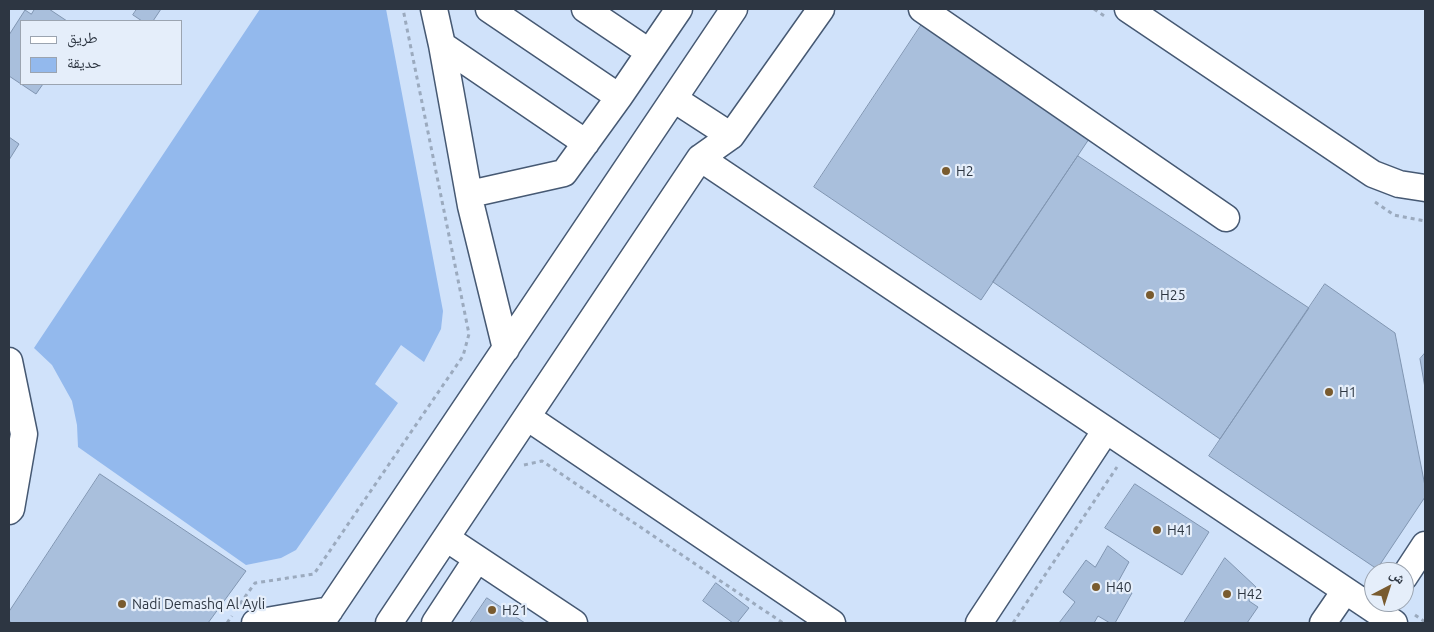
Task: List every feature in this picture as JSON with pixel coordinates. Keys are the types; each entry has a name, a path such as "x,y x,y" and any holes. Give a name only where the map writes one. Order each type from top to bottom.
{"street":[{"path":"434,9 471,206 506,349"},
{"path":"489,9 619,97"},
{"path":"584,9 650,52"},
{"path":"470,194 564,173 679,9"},
{"path":"242,615 325,617 734,9"},
{"path":"389,623 700,158 730,136 821,9"},
{"path":"922,9 1226,218"},
{"path":"1128,9 1373,174 1399,184 1425,188"},
{"path":"442,45 586,142"},
{"path":"674,99 730,136"},
{"path":"700,158 1384,616"},
{"path":"9,361 24,434 13,470 11,509 9,511"},
{"path":"527,416 832,623"},
{"path":"979,623 1106,430"},
{"path":"446,538 574,623"},
{"path":"1414,562 1425,545"},
{"path":"435,623 476,558"},
{"path":"1323,623 1345,591"}],"path":[{"path":"227,623 242,615 255,583 314,574 463,356 469,334 403,9"},
{"path":"523,465 542,461 784,623"},
{"path":"1014,623 1117,467"}],"green space":[{"path":"260,9 386,9 443,311 441,329 424,362 401,345 375,384 398,403 296,550 281,558 246,565 78,447 77,425 72,401 52,365 34,348"}],"building":[{"path":"35,9 49,9 66,20 20,20 20,83 9,76 9,35 25,10 31,14"},
{"path":"137,9 161,9 154,20 140,20 133,15"},
{"name":"H2","path":"926,18 1093,133 981,300 814,187"},
{"path":"22,85 42,85 36,94"},
{"path":"9,137 19,144 9,160"},
{"name":"H25","path":"1078,156 1309,308 1220,439 993,282"},
{"name":"H1","path":"1325,284 1395,333 1425,486 1425,497 1382,562 1367,562 1209,456"},
{"path":"1425,353 1425,388 1420,359"},
{"path":"100,474 246,571 208,623 12,623 9,621 9,612"},
{"name":"H41","path":"1135,484 1209,532 1182,575 1105,528"},
{"name":"H40","path":"1108,546 1129,562 1118,582 1132,593 1115,623 1110,623 1098,616 1094,623 1059,623 1075,602 1063,592 1086,560 1095,567"},
{"name":"H42","path":"1225,558 1256,587 1249,601 1258,607 1247,623 1184,623"},
{"path":"716,583 749,608 737,623 733,623 703,601"},
{"name":"H21","path":"487,598 525,623 470,623"}],"place":[{"name":"H2","path":"946,171"},
{"name":"H25","path":"1150,295"},
{"name":"H1","path":"1329,392"},
{"name":"H41","path":"1157,530"},
{"name":"H40","path":"1096,587"},
{"name":"H42","path":"1227,594"},
{"name":"Nadi Demashq Al Ayli","path":"122,604"},
{"name":"H21","path":"492,610"}]}
